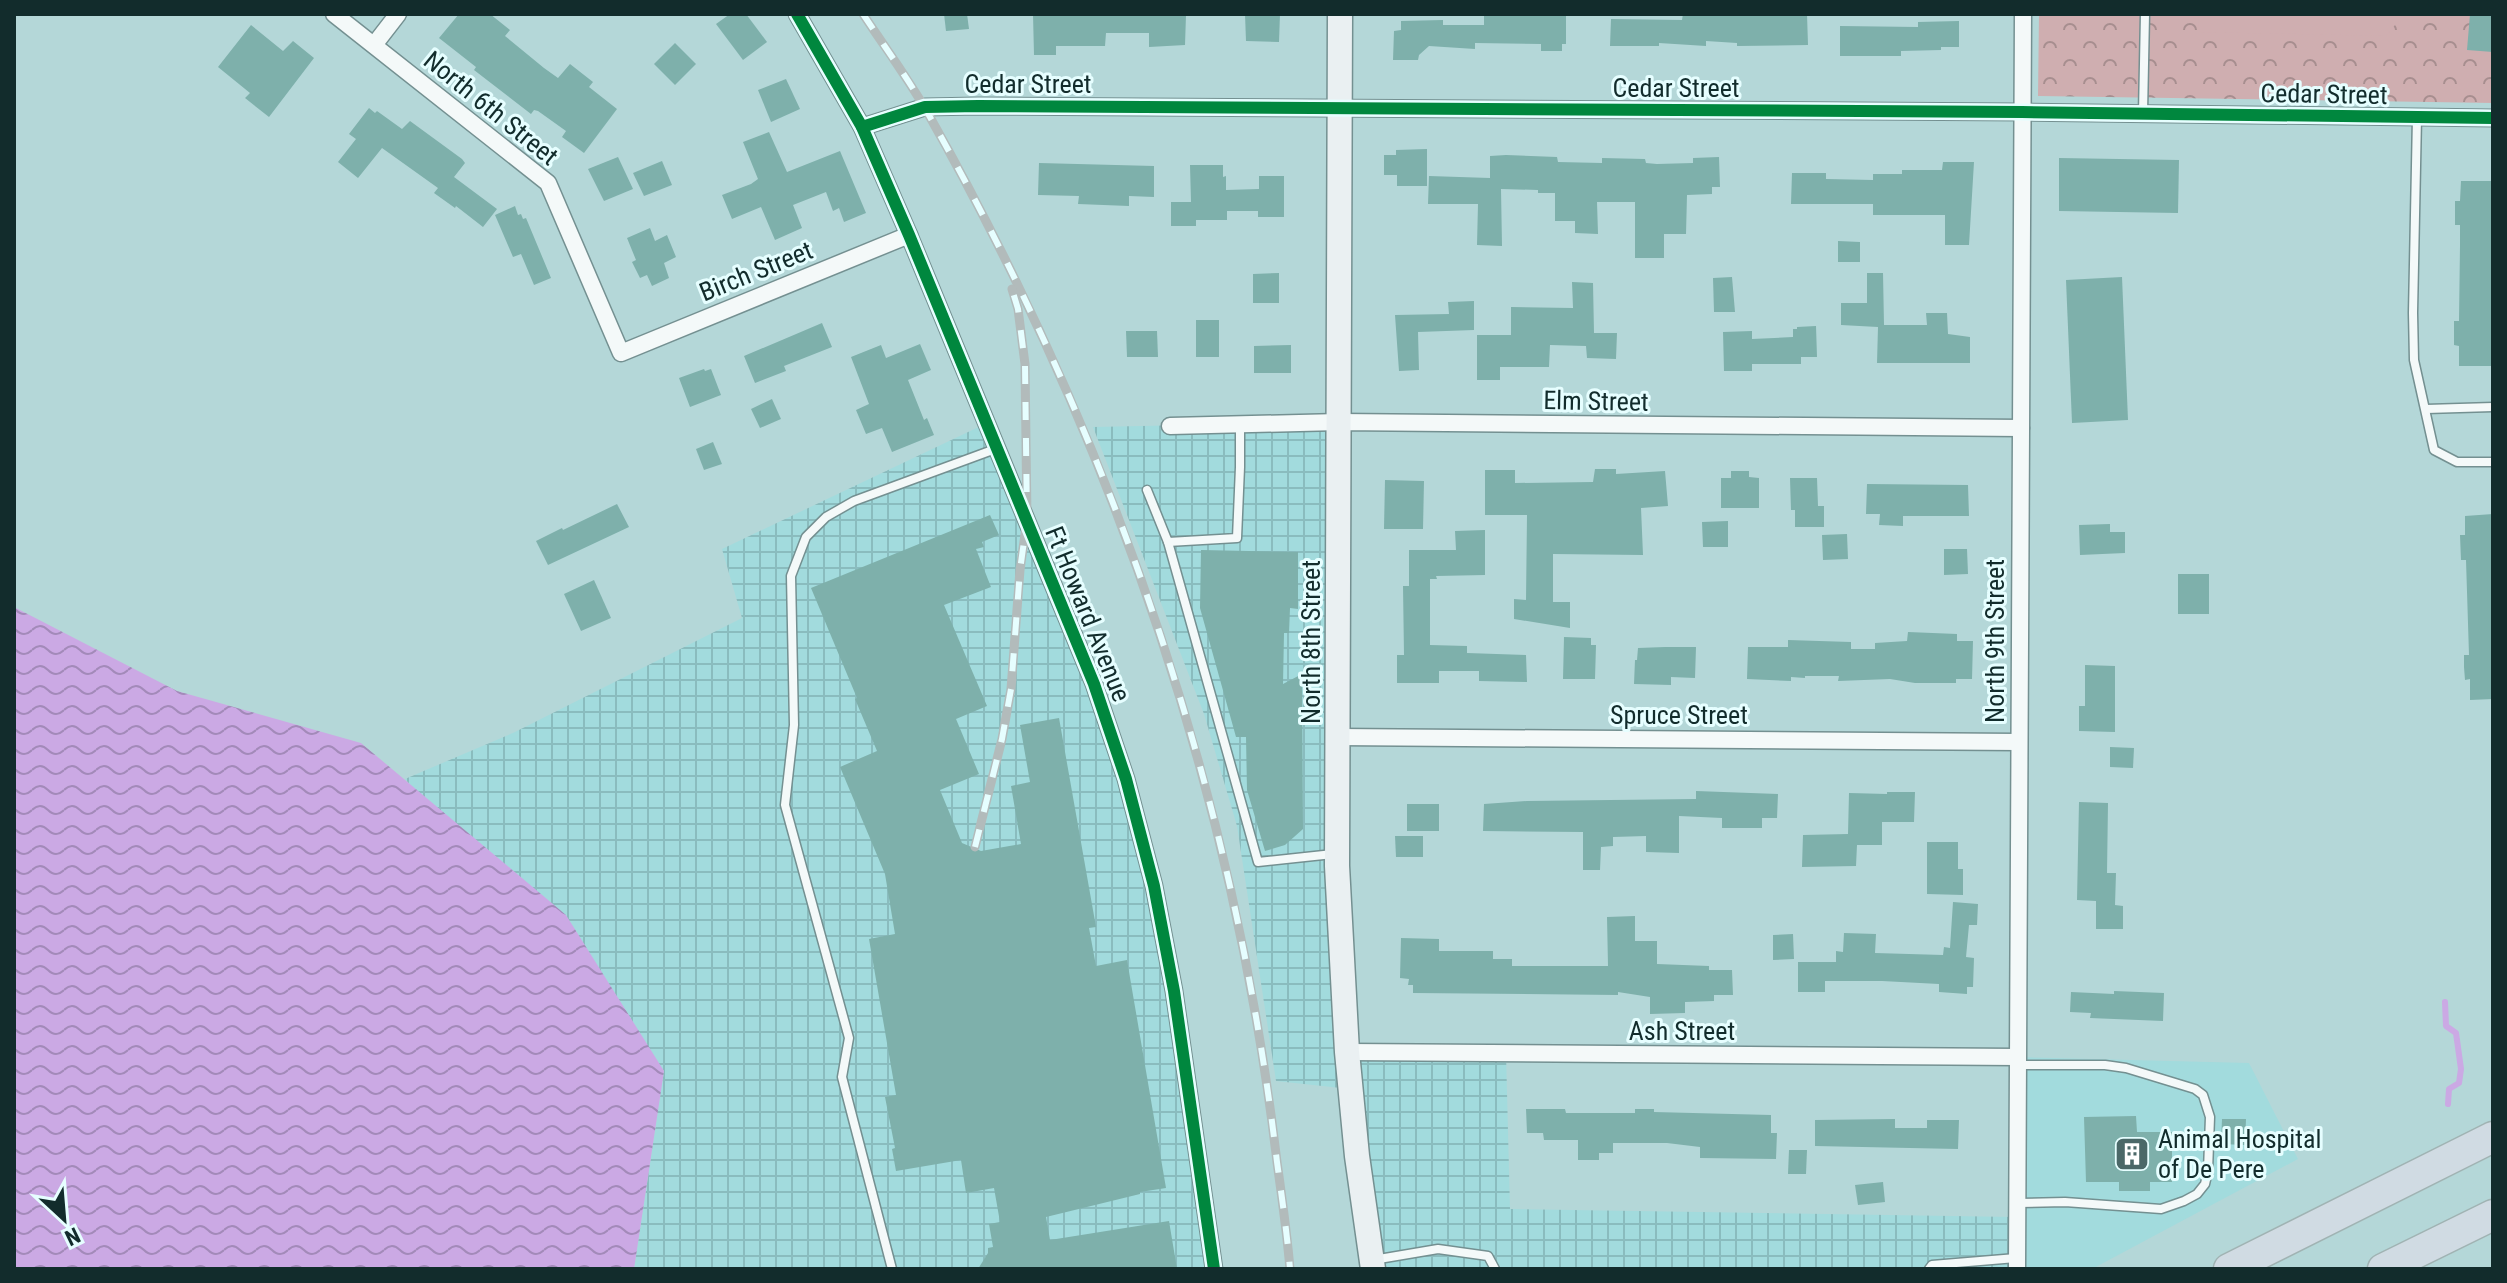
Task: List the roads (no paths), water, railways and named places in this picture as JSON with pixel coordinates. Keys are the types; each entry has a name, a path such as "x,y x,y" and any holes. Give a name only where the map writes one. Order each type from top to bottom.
{"highway":[{"path":"2229,1269 2493,1137"},
{"path":"2383,1269 2493,1215"}],"main road":[{"name":"North 8th Street","path":"1340,14 1338,854 1347,1052 1357,1156 1373,1265"}],"street":[{"name":"North 6th Street","path":"334,14 548,183 621,353"},
{"path":"374,45 398,14"},
{"name":"Ft Howard Avenue","path":"797,14 862,127 909,235 1094,684 1126,779 1154,886 1174,991 1214,1269"},
{"name":"North 9th Street","path":"2016,1264 2023,14"},
{"name":"Cedar Street","path":"862,127 925,107 2022,112 2493,118"},
{"name":"Birch Street","path":"621,353 909,235"},
{"name":"Elm Street","path":"1170,426 1339,422 2021,428"},
{"name":"Spruce Street","path":"1338,737 2019,742"},
{"name":"Ash Street","path":"1347,1052 2017,1061"}],"lane":[{"path":"2143,114 2145,14"},
{"path":"2417,117 2414,360 2434,450 2457,462 2493,462"},
{"path":"2426,409 2493,407"},
{"path":"1168,542 1237,538 1240,424"},
{"path":"892,1269 842,1077 849,1038 785,805 794,725 791,576 806,537 826,517 854,501 998,448"},
{"path":"1147,490 1168,542 1258,862 1338,854"},
{"path":"2016,1203 2065,1202 2161,1209 2184,1201 2197,1194 2205,1184 2210,1117 2203,1095 2195,1089 2126,1068 2017,1061"},
{"path":"1373,1265 1438,1249 1488,1256 1495,1269"},
{"path":"1929,1269 1932,1265 2016,1264"}],"water":[{"path":"14,607 177,691 361,743 566,915 664,1071 634,1269 14,1269"}],"waterway":[{"path":"2445,1002 2446,1026 2456,1033 2461,1069 2459,1083 2449,1089 2448,1104"}],"railway":[{"path":"863,14 926,110 993,234 1053,360 1107,488 1155,618 1196,751 1230,885 1257,1022 1290,1269"},
{"path":"975,847 1011,689 1027,520 1025,364 1018,309 1012,289"}],"place":[{"name":"Animal Hospital of De Pere","path":"2132,1154"}]}
